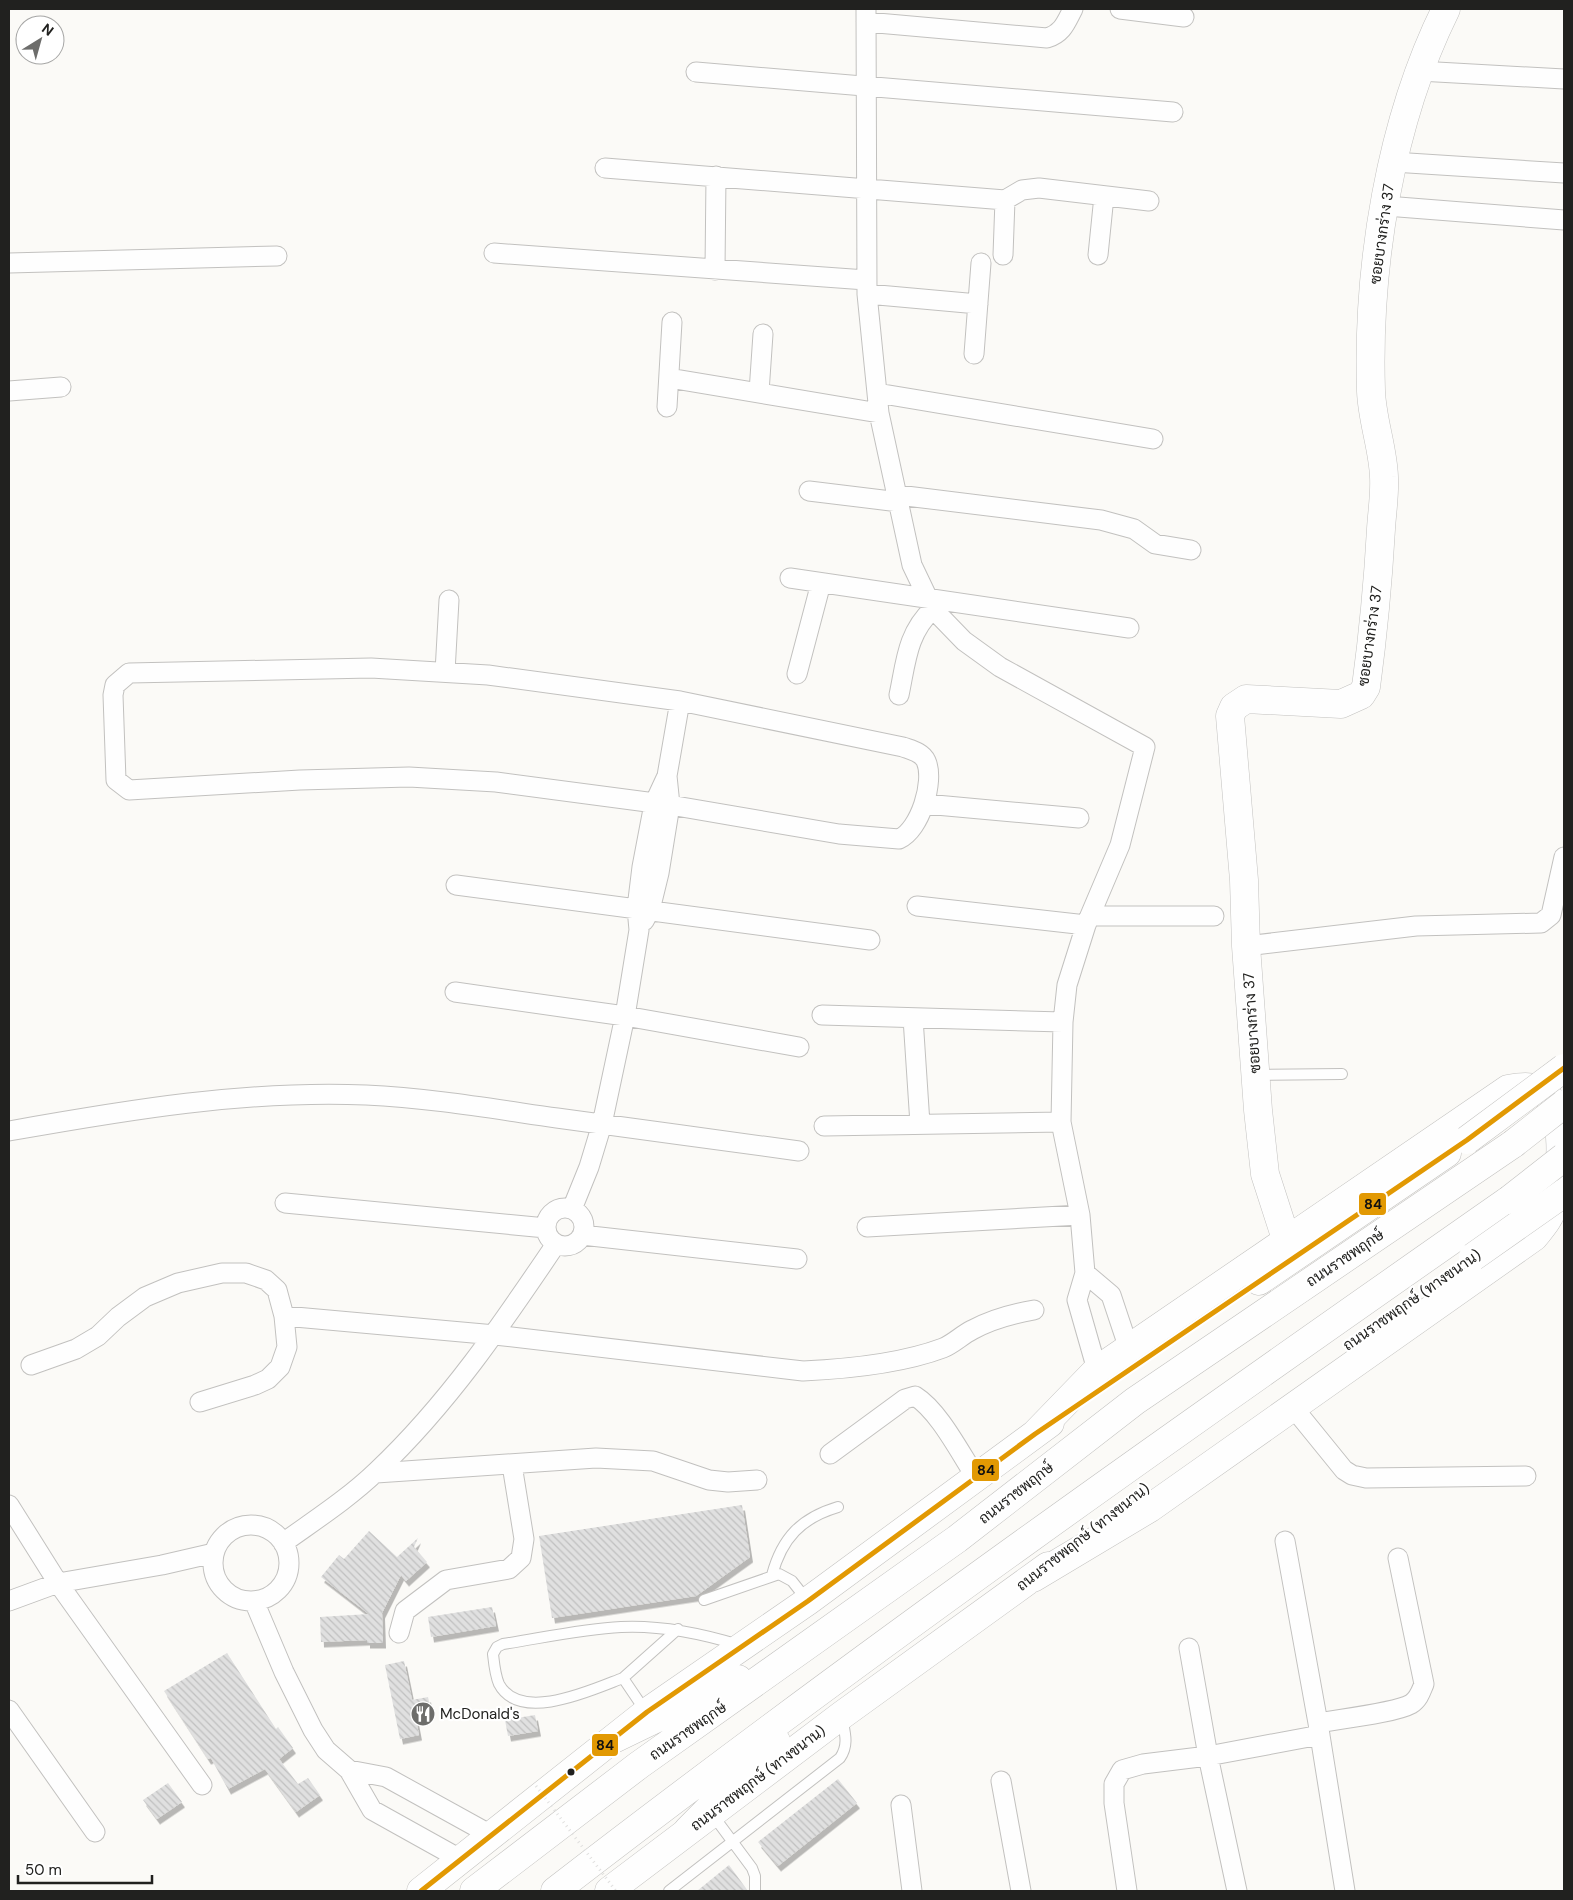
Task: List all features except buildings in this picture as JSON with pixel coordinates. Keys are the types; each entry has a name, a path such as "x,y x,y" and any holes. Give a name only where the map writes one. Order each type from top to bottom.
{"main road":[{"name":"ซอยบางกร่าง 37","path":"1286,1239 1265,1174 1246,946 1244,880 1230,716 1234,707 1246,699 1341,704 1362,696 1366,687 1377,598 1384,477 1371,392 1370,323 1386,206 1400,130 1419,71 1446,9"},
{"path":"421,1891 647,1712 808,1601 1035,1434 1467,1140 1564,1068"},
{"path":"1034,1578 1150,1508 1534,1236 1548,1219 1554,1204 1560,1161 1559,1125 1552,1101 1542,1091 1526,1086 1508,1089 1097,1370 1035,1434"},
{"name":"ถนนราชพฤกษ์","path":"474,1891 639,1765 957,1539 1135,1401 1513,1144 1564,1104"},
{"path":"555,1891 670,1802 1138,1459 1509,1200 1564,1157"},
{"name":"ถนนราชพฤกษ์ (ทางขนาน)","path":"609,1891 842,1715 1034,1578 1147,1487 1564,1193"},
{"path":"614,1739 810,1643"},
{"path":"688,1830 837,1680"}],"street":[{"path":"1073,9 1062,30 1056,35 1047,38 866,15 868,85 866,287 879,413 912,565 930,605 964,640 1000,667 1145,747 1120,845 1089,920 1067,985 1063,1022 1062,1122 1080,1215 1085,1273 1077,1300 1097,1370"},
{"path":"1120,9 1184,17"},
{"path":"1419,71 1564,79"},
{"path":"696,72 1173,112"},
{"path":"1393,162 1564,173"},
{"path":"605,168 1006,200 1022,190 1038,188 1149,201"},
{"path":"715,270 716,176"},
{"path":"1098,255 1104,196"},
{"path":"1003,255 1006,200"},
{"path":"1386,206 1564,220"},
{"path":"494,253 715,270 866,287 978,304"},
{"path":"9,263 277,256"},
{"path":"974,354 981,263"},
{"path":"667,407 672,322"},
{"path":"759,392 763,334"},
{"path":"669,378 879,413"},
{"path":"9,391 61,387"},
{"path":"877,393 1153,439"},
{"path":"809,491 1101,520 1134,529 1155,544 1191,550"},
{"path":"790,578 930,605 1129,628"},
{"path":"797,674 821,583"},
{"path":"445,672 449,600"},
{"path":"899,695 914,631 930,605"},
{"path":"371,668 445,672 488,675 680,701 914,750 926,760 928,769 925,804 914,828 899,839 839,834 662,804 496,782 409,777 300,780 129,790 116,780 113,695 115,685 129,673 371,668"},
{"path":"572,1209 589,1167 602,1124 625,1016 680,701"},
{"path":"925,804 1079,818"},
{"path":"1246,946 1416,926 1540,923 1551,915 1564,857"},
{"path":"456,885 870,940"},
{"path":"917,906 1089,920 1214,916"},
{"path":"456,992 625,1016 800,1047"},
{"path":"822,1015 1063,1022"},
{"path":"913,1018 920,1124"},
{"path":"9,1131 106,1114 208,1100 287,1095 366,1095 464,1104 799,1152"},
{"path":"824,1126 1062,1122"},
{"path":"285,1203 546,1228"},
{"path":"562,1208 572,1209 582,1220 582,1235 572,1244 556,1244 547,1234 546,1228 548,1217 552,1212 562,1208"},
{"path":"867,1228 1080,1215"},
{"path":"582,1235 797,1259"},
{"path":"283,1543 376,1472 416,1432 495,1336 556,1244"},
{"path":"31,1365 76,1349 98,1336 145,1297 178,1283 222,1273 246,1273 266,1280 277,1290 284,1316 288,1347 280,1367 268,1379 200,1402"},
{"path":"1085,1273 1111,1295 1129,1349"},
{"path":"284,1316 495,1336 803,1371 838,1369 944,1348 972,1330 1004,1315 1034,1310"},
{"path":"830,1454 905,1399 915,1396 924,1402 933,1413 976,1477"},
{"path":"1292,1406 1333,1458 1352,1475 1366,1478 1526,1476"},
{"path":"376,1472 512,1465 596,1458 653,1461 709,1480 728,1482 757,1480"},
{"path":"399,1633 405,1610 446,1580 509,1569 521,1558 524,1540 512,1465"},
{"path":"9,1505 58,1583 202,1785"},
{"path":"246,1525 262,1527 274,1533 283,1543 288,1553 289,1567 286,1580 273,1595 254,1602 240,1600 228,1594 216,1579 213,1566 214,1553 222,1538 233,1530 246,1525"},
{"path":"1285,1541 1319,1729 1345,1891"},
{"path":"9,1601 58,1583 162,1565 214,1553"},
{"path":"1127,1891 1114,1803 1114,1784 1122,1770 1143,1764 1208,1756 1319,1729 1393,1710 1411,1704 1418,1697 1424,1684 1398,1558"},
{"path":"254,1602 284,1672 313,1730 326,1750 349,1770 372,1810 460,1859"},
{"path":"1189,1648 1208,1756 1237,1891"},
{"path":"9,1710 95,1832"},
{"path":"349,1770 386,1777 491,1835"},
{"path":"1001,1781 1021,1891"},
{"path":"901,1805 912,1891"}],"lane":[{"path":"1256,1075 1342,1074"},
{"path":"772,1575 777,1558 799,1525 817,1513 838,1507"},
{"path":"704,1600 779,1574 792,1581 808,1601"},
{"path":"678,1629 623,1678 587,1692 557,1700 523,1702 505,1692 499,1683 493,1654 497,1647 503,1644 621,1627 678,1629 700,1633 742,1646"},
{"path":"623,1678 647,1712"},
{"path":"669,1891 840,1758 845,1751 846,1743 842,1715"},
{"path":"711,1813 733,1841 755,1876 755,1891"}],"path":[{"path":"536,1786 616,1891"}],"transit line":[{"name":"84","path":"421,1891 647,1712 808,1601 1035,1434 1467,1140 1564,1068"}],"place":[{"name":"McDonald's","path":"423,1714"}]}
